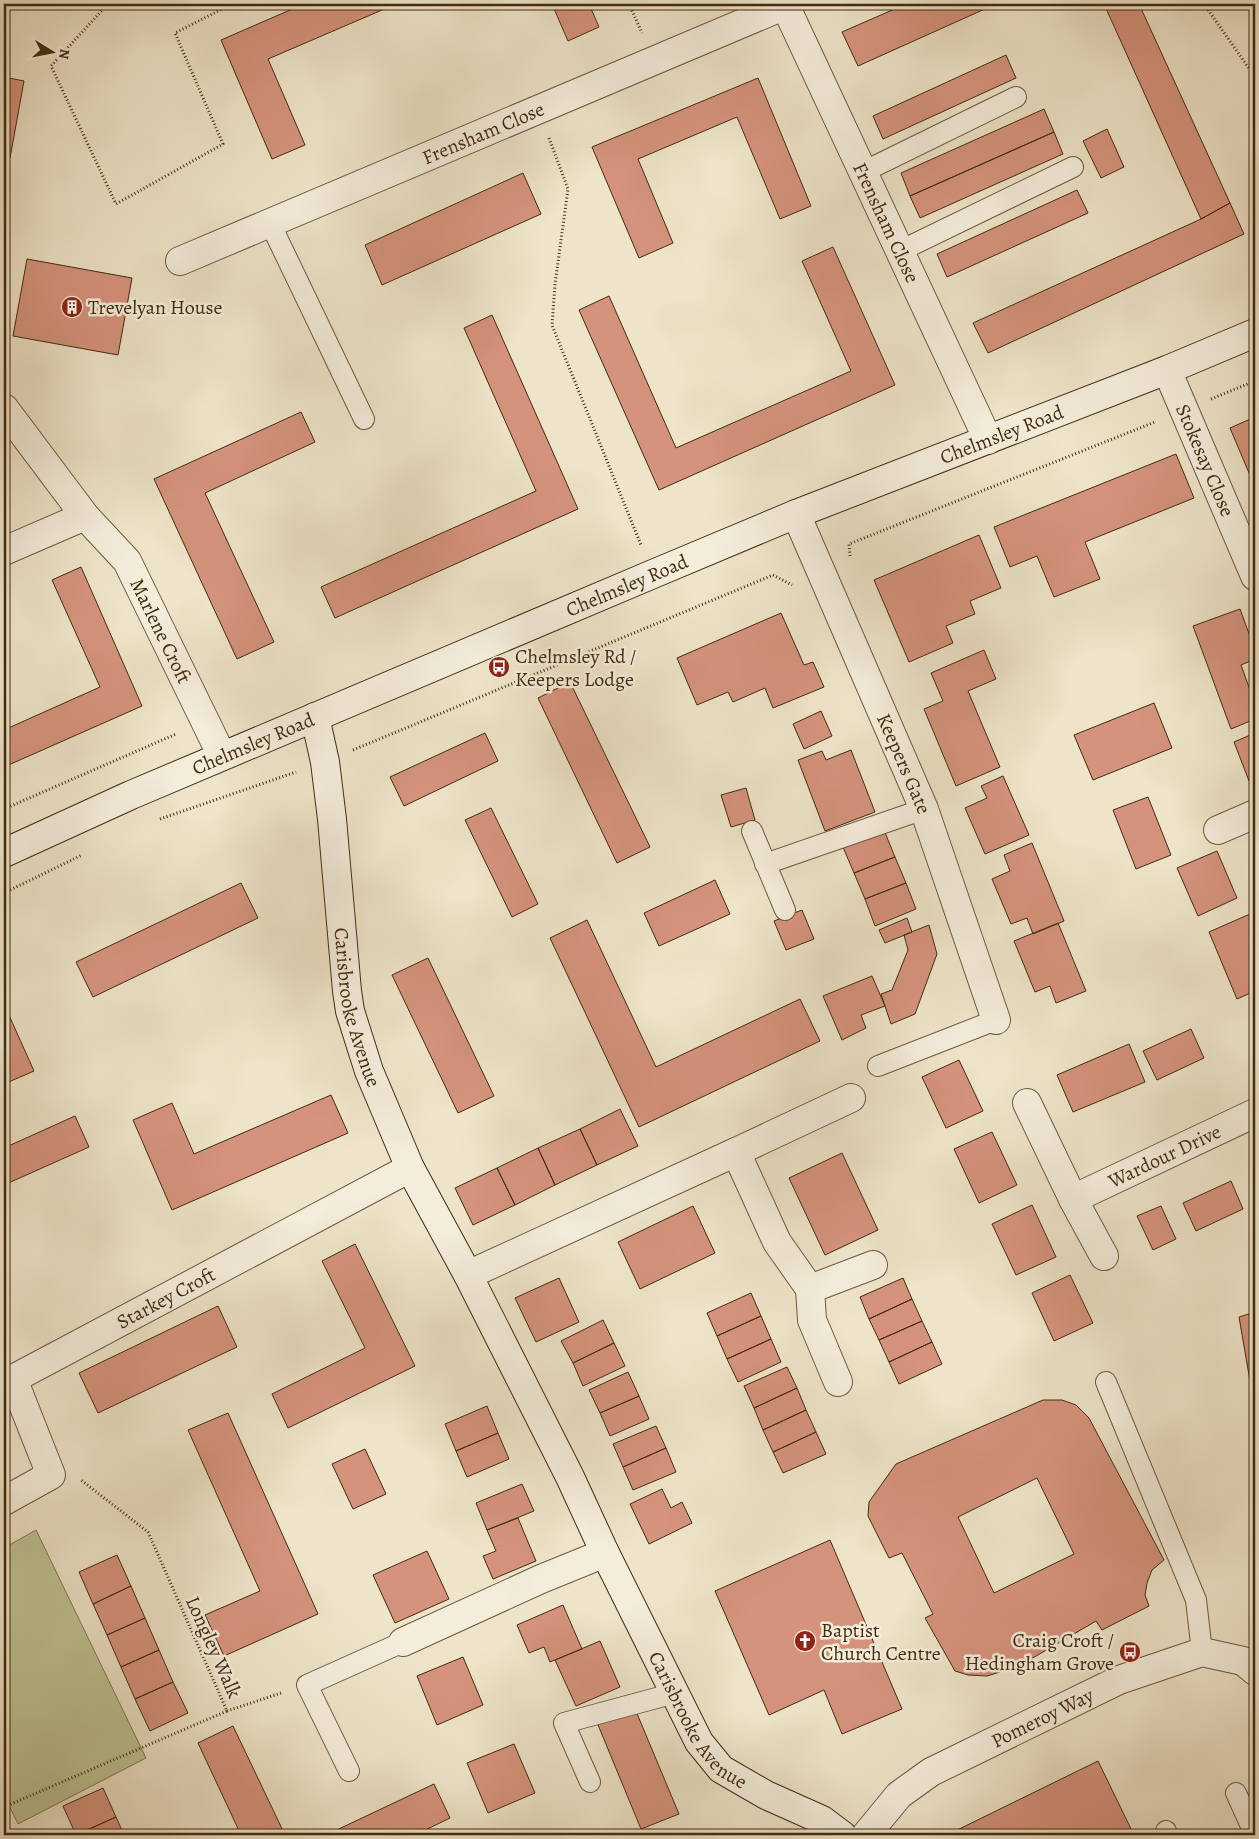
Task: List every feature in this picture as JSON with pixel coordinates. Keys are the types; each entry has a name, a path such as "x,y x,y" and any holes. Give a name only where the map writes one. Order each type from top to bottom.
{"street":[{"name":"Frensham Close","path":"180,261 786,4 862,172 988,440"},
{"name":"Chelmsley Road","path":"4,853 222,756 796,514 1167,370 1255,333"},
{"name":"Stokesay Close","path":"1167,370 1255,576"},
{"name":"Marlene Croft","path":"4,408 85,516 127,561 222,756"},
{"name":"Keepers Gate","path":"796,514 924,809 996,1020"},
{"path":"4,551 85,516"},
{"name":"Carisbrooke Avenue","path":"315,717 325,762 350,1011 369,1071 410,1168 468,1276 570,1477 605,1553 699,1742 721,1769 766,1795 822,1820 842,1835"},
{"path":"1218,830 1253,820"},
{"path":"468,1276 851,1098"},
{"path":"1027,1103 1073,1199 1104,1256"},
{"name":"Wardour Drive","path":"1073,1199 1255,1113"},
{"path":"736,1152 777,1242 810,1289 812,1320 838,1382"},
{"name":"Starkey Croft","path":"51,1475 13,1379 410,1168"},
{"path":"810,1289 873,1265"},
{"path":"4,1502 51,1475"},
{"path":"403,1642 541,1579 605,1553"},
{"path":"1202,1652 1249,1666"},
{"name":"Pomeroy Way","path":"866,1835 898,1795 931,1772 1119,1680 1202,1652"}],"lane":[{"path":"862,172 1016,97"},
{"path":"900,251 1073,167"},
{"path":"270,223 364,419"},
{"path":"765,864 924,809"},
{"path":"752,831 785,910"},
{"path":"878,1066 996,1020"},
{"path":"1106,1382 1196,1600 1202,1652"},
{"path":"349,1771 307,1684 403,1642"},
{"path":"590,1782 564,1723 675,1693"},
{"path":"1236,1793 1255,1835"}],"path":[{"path":"31,4 107,4"},
{"path":"107,4 51,66 116,204 224,144 175,33 232,4"},
{"path":"1204,4 1255,77"},
{"path":"538,110 568,189 552,325 652,574"},
{"path":"157,820 325,762 773,575 790,583 801,593 850,570 849,544 1255,381"},
{"path":"4,809 204,722"},
{"path":"4,893 90,850"},
{"name":"Longley Walk","path":"4,1807 227,1711 148,1532 78,1478 51,1475"},
{"path":"227,1711 307,1684"}],"green space":[{"path":"36,1530 146,1758 18,1824 4,1795 4,1548"}],"building":[{"path":"304,4 396,4 268,59 305,145 272,159 221,40"},
{"path":"552,4 589,4 599,27 568,41"},
{"path":"906,4 996,4 858,66 842,32"},
{"path":"1104,4 1139,4 1230,203 1201,219"},
{"path":"1006,55 1016,78 883,139 873,116"},
{"path":"4,77 24,81 10,158 4,157"},
{"path":"758,78 811,206 780,219 737,117 638,159 673,243 639,258 592,147"},
{"path":"1044,109 1054,132 910,196 901,173"},
{"path":"1107,129 1124,167 1101,178 1083,141"},
{"path":"1054,132 1063,154 920,218 910,196"},
{"path":"523,173 541,214 382,285 365,245"},
{"path":"1077,190 1088,213 947,277 937,254"},
{"path":"1230,203 1244,234 988,353 973,323 1201,219"},
{"path":"833,247 895,385 659,490 579,310 609,296 676,448 851,371 802,261"},
{"name":"Trevelyan House","path":"27,259 132,278 118,355 13,336"},
{"path":"492,315 578,509 335,618 321,587 536,491 464,328"},
{"path":"301,412 315,442 205,493 274,642 237,659 154,479"},
{"path":"1255,417 1255,479 1252,480 1230,428"},
{"path":"1176,454 1194,498 1085,542 1100,579 1054,597 1037,556 1010,567 994,527"},
{"path":"979,535 1001,588 970,601 975,614 946,626 953,643 909,662 874,580"},
{"path":"81,567 142,706 4,767 4,730 100,687 52,580"},
{"path":"1240,609 1255,650 1255,659 1241,665 1250,690 1255,688 1255,719 1231,729 1193,626"},
{"path":"781,613 804,665 813,662 824,687 773,708 765,688 733,702 728,692 697,705 677,658"},
{"path":"984,650 996,679 968,691 1000,767 956,786 924,709 943,701 931,673"},
{"path":"570,682 650,847 617,863 538,698"},
{"path":"1154,703 1172,748 1093,780 1074,735"},
{"path":"821,711 832,736 804,749 793,724"},
{"path":"485,733 498,761 404,806 390,777"},
{"path":"1255,733 1255,778 1249,781 1234,742"},
{"path":"851,750 875,812 825,831 798,760 822,751 826,760"},
{"path":"1003,776 1029,835 985,854 965,808 987,798 981,786"},
{"path":"746,788 755,820 731,827 721,795"},
{"path":"1148,797 1171,855 1136,869 1113,810"},
{"path":"491,808 538,904 512,917 465,820"},
{"path":"884,830 895,857 854,873 843,847"},
{"path":"1032,843 1064,921 1033,934 1027,918 1011,924 992,879 1010,871 1004,855"},
{"path":"1217,851 1237,898 1198,916 1177,868"},
{"path":"895,857 906,883 865,899 854,873"},
{"path":"715,880 730,914 659,946 644,913"},
{"path":"241,883 258,918 93,997 76,962"},
{"path":"906,883 916,909 875,926 865,899"},
{"path":"802,910 814,939 786,950 774,921"},
{"path":"1250,914 1255,926 1255,991 1237,999 1209,932"},
{"path":"907,918 912,932 885,943 879,930"},
{"path":"587,920 656,1067 800,999 820,1041 639,1127 550,938"},
{"path":"1058,923 1086,991 1056,1003 1050,986 1035,992 1014,941"},
{"path":"929,925 937,954 915,1014 891,1024 881,994 892,990 908,950 904,935"},
{"path":"428,958 494,1096 458,1113 392,975"},
{"path":"872,976 885,1006 861,1015 866,1028 842,1040 823,996"},
{"path":"4,1004 34,1071 4,1084"},
{"path":"1191,1029 1204,1058 1157,1080 1143,1051"},
{"path":"1129,1044 1145,1082 1073,1112 1057,1075"},
{"path":"959,1060 983,1111 946,1128 922,1077"},
{"path":"331,1095 348,1133 172,1210 133,1120 172,1103 194,1154"},
{"path":"620,1109 638,1146 597,1165 580,1129"},
{"path":"75,1116 89,1147 4,1185 4,1148"},
{"path":"580,1129 597,1165 555,1185 538,1148"},
{"path":"992,1132 1017,1185 979,1203 954,1149"},
{"path":"538,1148 555,1185 515,1205 497,1168"},
{"path":"842,1153 878,1230 825,1255 789,1178"},
{"path":"497,1168 515,1205 473,1225 455,1188"},
{"path":"1231,1181 1243,1209 1196,1231 1183,1203"},
{"path":"1032,1205 1056,1257 1016,1275 992,1224"},
{"path":"693,1206 715,1253 640,1289 618,1242"},
{"path":"1161,1206 1176,1239 1153,1250 1137,1216"},
{"path":"355,1244 415,1366 288,1428 272,1394 365,1348 322,1261"},
{"path":"1070,1275 1093,1323 1054,1341 1032,1293"},
{"path":"559,1278 579,1322 536,1342 515,1298"},
{"path":"903,1278 912,1299 869,1319 860,1297"},
{"path":"751,1293 761,1316 717,1336 707,1313"},
{"path":"912,1299 922,1321 879,1340 869,1319"},
{"path":"218,1306 237,1347 98,1413 79,1373"},
{"path":"1255,1312 1255,1410 1239,1317"},
{"path":"761,1316 771,1339 727,1359 717,1336"},
{"path":"603,1320 614,1343 573,1363 561,1341"},
{"path":"922,1321 932,1342 889,1362 879,1340"},
{"path":"771,1339 781,1362 738,1382 727,1359"},
{"path":"932,1342 942,1364 899,1384 889,1362"},
{"path":"614,1343 625,1366 583,1386 573,1363"},
{"path":"787,1367 797,1388 754,1408 744,1386"},
{"path":"628,1372 639,1396 600,1413 589,1390"},
{"path":"797,1388 806,1410 763,1430 754,1408"},
{"path":"639,1396 649,1419 610,1436 600,1413"},
{"path":"1043,1400 1062,1400 1076,1405 1089,1418 1164,1560 1152,1570 1147,1583 1145,1595 1149,1606 1102,1630 1096,1621 1019,1666 987,1676 968,1675 955,1671 925,1618 933,1614 902,1553 889,1558 868,1516 869,1502 896,1464","holes":["1037,1478 1074,1554 994,1593 958,1517"]},
{"path":"487,1406 498,1433 456,1451 445,1424"},
{"path":"806,1410 816,1432 773,1452 763,1430"},
{"path":"228,1413 318,1614 224,1656 205,1615 260,1591 188,1430"},
{"path":"656,1426 666,1448 623,1467 613,1444"},
{"path":"816,1432 826,1454 783,1473 773,1452"},
{"path":"498,1433 509,1459 467,1477 456,1451"},
{"path":"666,1448 676,1472 633,1490 623,1467"},
{"path":"365,1449 386,1494 353,1509 332,1464"},
{"path":"522,1484 534,1511 487,1530 476,1503"},
{"path":"662,1489 671,1508 682,1502 692,1523 649,1544 630,1504"},
{"path":"518,1518 536,1561 493,1579 483,1556 496,1551 487,1530"},
{"name":"Baptist Church Centre","path":"830,1540 902,1709 842,1734 824,1690 769,1715 715,1591"},
{"path":"427,1551 449,1599 395,1623 373,1575"},
{"path":"117,1555 131,1586 93,1604 79,1572"},
{"path":"131,1586 145,1618 107,1635 93,1604"},
{"path":"563,1605 582,1649 550,1662 544,1647 529,1653 517,1625"},
{"path":"145,1618 159,1650 121,1667 107,1635"},
{"path":"600,1641 620,1687 576,1706 555,1660"},
{"path":"159,1650 173,1682 135,1699 121,1667"},
{"path":"463,1657 483,1705 437,1725 417,1676"},
{"path":"173,1682 188,1713 150,1731 135,1699"},
{"path":"633,1704 679,1814 641,1829 596,1720"},
{"path":"233,1726 285,1835 241,1835 198,1743"},
{"path":"514,1744 535,1793 488,1813 467,1763"},
{"path":"1098,1761 1132,1831 1124,1835 947,1835"},
{"path":"434,1784 450,1818 415,1835 326,1835"},
{"path":"103,1788 116,1817 76,1835 63,1806"},
{"path":"116,1817 124,1835 76,1835"}],"place":[{"name":"Trevelyan House","path":"72,307"},
{"name":"Chelmsley Rd / Keepers Lodge","path":"499,667"},
{"name":"Baptist Church Centre","path":"805,1641"},
{"name":"Craig Croft / Hedingham Grove","path":"1130,1652"}]}
